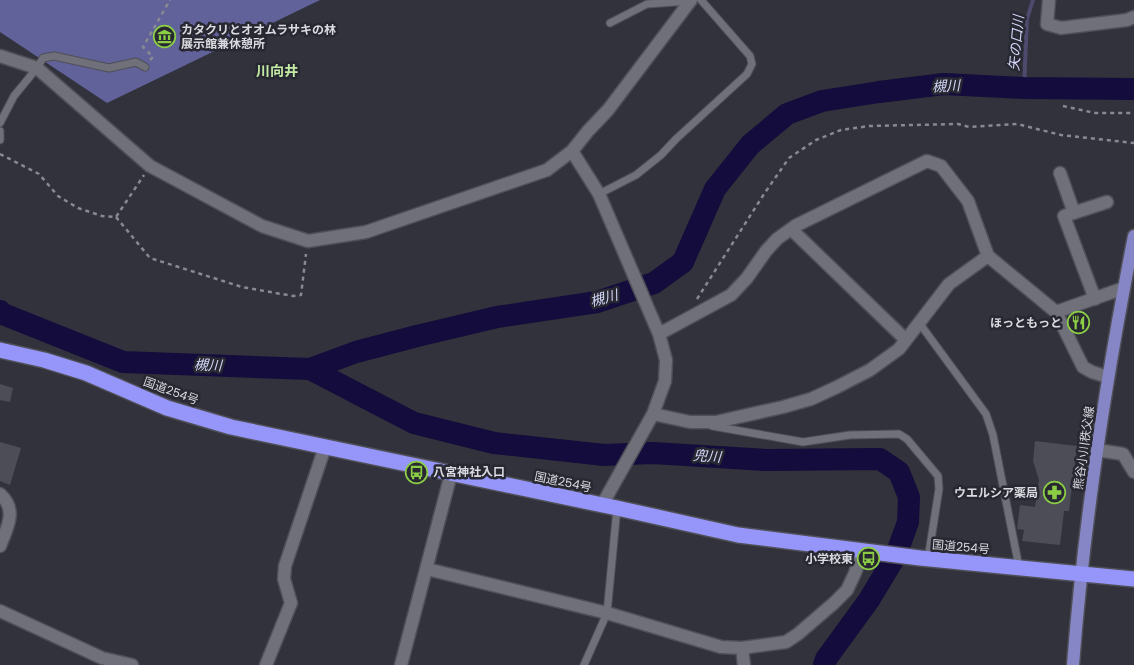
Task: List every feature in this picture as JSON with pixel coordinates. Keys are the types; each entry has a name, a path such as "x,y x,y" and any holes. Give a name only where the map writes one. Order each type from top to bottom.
{"highway":[{"name":"国道254号","path":"0,350 44,360 86,373 167,408 231,427 610,506 738,535 924,558 1134,579"}],"main road":[{"name":"熊谷小川秩父線","path":"1076,661 1081,573 1097,450 1108,376 1134,236"}],"street":[{"path":"0,56 37,68 150,166 262,226 308,241 366,232 547,170 572,151 608,110 694,0"},
{"path":"1049,0 1047,24 1061,28 1128,20 1134,16"},
{"path":"572,151 599,194 658,332 666,360 665,381 650,418 623,467 610,506"},
{"path":"658,332 731,295 747,278 766,251 777,239 791,229 927,161 942,166 968,201 988,256 1056,312 1083,367 1092,372 1108,376"},
{"path":"1060,173 1074,213"},
{"path":"1094,299 1064,216 1108,202"},
{"path":"791,229 906,340"},
{"path":"650,418 690,422 716,422 811,399 870,370 899,349 949,284 988,256"},
{"path":"1056,312 1124,288"},
{"path":"266,665 291,603 284,579 285,566 325,447"},
{"path":"1097,450 1123,454 1134,472"},
{"path":"401,665 451,474"},
{"path":"0,494 7,500 10,514 0,546"},
{"path":"427,569 608,613 721,647 742,648 786,642 798,634 847,590 865,551"},
{"path":"0,611 107,662 132,665"},
{"path":"742,648 744,665"}],"lane":[{"path":"599,194 636,175 661,155 748,74 752,64 750,56 694,0 648,4 610,23"},
{"path":"0,123 14,96 43,58 54,56 109,68 136,62 145,67"},
{"path":"0,132 0,140"},
{"path":"920,324 986,414 1019,567"},
{"path":"690,422 803,442 850,435 899,434 907,439 938,476 939,489 924,558"},
{"path":"584,665 608,613 610,506"}],"path":[{"path":"145,67 153,57 143,47 170,0"},
{"path":"1063,106 1095,113 1134,113"},
{"path":"0,154 38,174 58,196 78,208 102,216 116,217 150,258 242,287 293,296 301,295 308,241"},
{"path":"116,217 150,166"}],"shaded area":[{"path":"0,0 320,0 107,103 0,32"}],"building":[{"name":"ほっともっと","path":"1083,312 1088,329 1076,333 1069,316"},
{"path":"0,384 13,388 10,402 0,400"},
{"name":"ウエルシア薬局","path":"1035,441 1077,446 1069,511 1064,511 1060,545 1022,541 1024,530 1017,529 1020,505 1035,507 1039,480 1033,461"},
{"path":"0,442 21,448 10,485 0,481"}],"waterway":[{"name":"矢の口川","path":"1024,88 1027,19 1033,0"},
{"name":"槻川","path":"0,311 3,314 123,362 310,369 356,352 417,336 497,317 597,302 654,283 683,262 715,189 750,145 787,114 822,101 944,84 1024,88 1134,89"},
{"name":"兜川","path":"310,369 414,423 494,443 604,455 653,453 766,460 880,459 899,472 909,497 908,522 896,555 869,600 826,659 824,665"}],"place":[{"name":"カタクリとオオムラサキの林 展示館兼休憩所","path":"165,37"},
{"name":"ほっともっと","path":"1078,323"},
{"name":"八宮神社入口","path":"417,472"},
{"name":"ウエルシア薬局","path":"1054,493"},
{"name":"小学校東","path":"869,559"}],"district":[{"name":"川向井","path":"277,71"}]}
